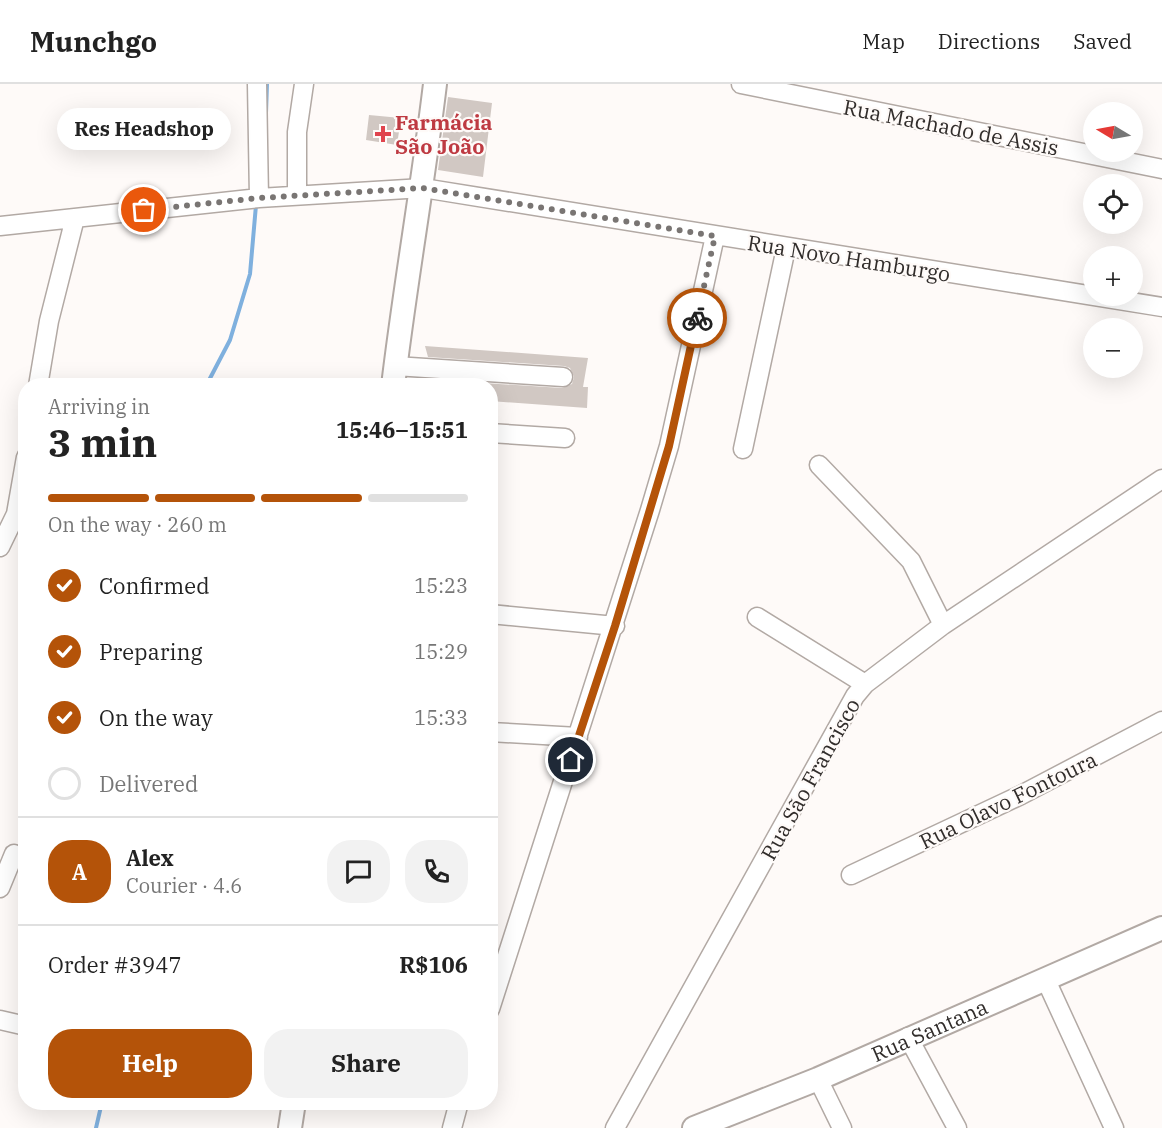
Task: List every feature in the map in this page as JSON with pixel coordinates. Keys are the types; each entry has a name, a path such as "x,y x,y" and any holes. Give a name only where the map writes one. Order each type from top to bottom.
{"main road":[{"path":"394,376 423,188 435,84"},
{"name":"Rua Santana","path":"694,1128 818,1079 908,1037 1162,928"},
{"path":"291,1128 293,1110"}],"street":[{"path":"257,84 259,198"},
{"path":"291,84 291,107 297,132"},
{"path":"297,195 297,132 304,84"},
{"name":"Rua Machado de Assis","path":"741,84 1162,169"},
{"name":"Rua Novo Hamburgo","path":"0,226 259,198 423,188 1162,308"},
{"path":"39,378 49,321 75,218"},
{"path":"498,984 615,626 669,446 715,236"},
{"path":"743,449 786,248"},
{"path":"394,376 563,377"},
{"path":"498,434 565,438"},
{"path":"819,465 911,561 944,625"},
{"name":"Rua São Francisco","path":"615,1128 855,696 865,684 944,625 1162,479"},
{"path":"0,548 16,514 18,503"},
{"path":"498,616 615,626"},
{"path":"757,616 865,684"},
{"name":"Rua Olavo Fontoura","path":"851,874 1021,795 1162,722"},
{"path":"498,732 578,737"},
{"path":"0,888 13,854"},
{"path":"1045,978 1114,1128"},
{"path":"0,1020 18,1024"},
{"path":"908,1037 957,1128"},
{"path":"818,1079 842,1128"},
{"path":"453,1128 457,1110"}],"building":[{"path":"448,97 492,103 483,177 438,170"},
{"name":"Farmácia São João","path":"369,115 401,118 397,145 366,140"},
{"path":"425,346 588,358 583,387 588,387 587,408 498,402 498,384 562,388 572,384 574,377 570,368 564,366 428,357"}],"waterway":[{"path":"266,113 267,84"},
{"path":"210,378 230,340 250,274 256,205"},
{"path":"96,1128 100,1110"}],"way so far":[{"path":"144,210 259,198 423,188 715,236 697,318"}],"place":[{"name":"Farmácia São João","path":"383,134"},
{"name":"Res Headshop","path":"144,210"}],"route":[{"path":"571,760 615,626 669,446 697,318"}]}
